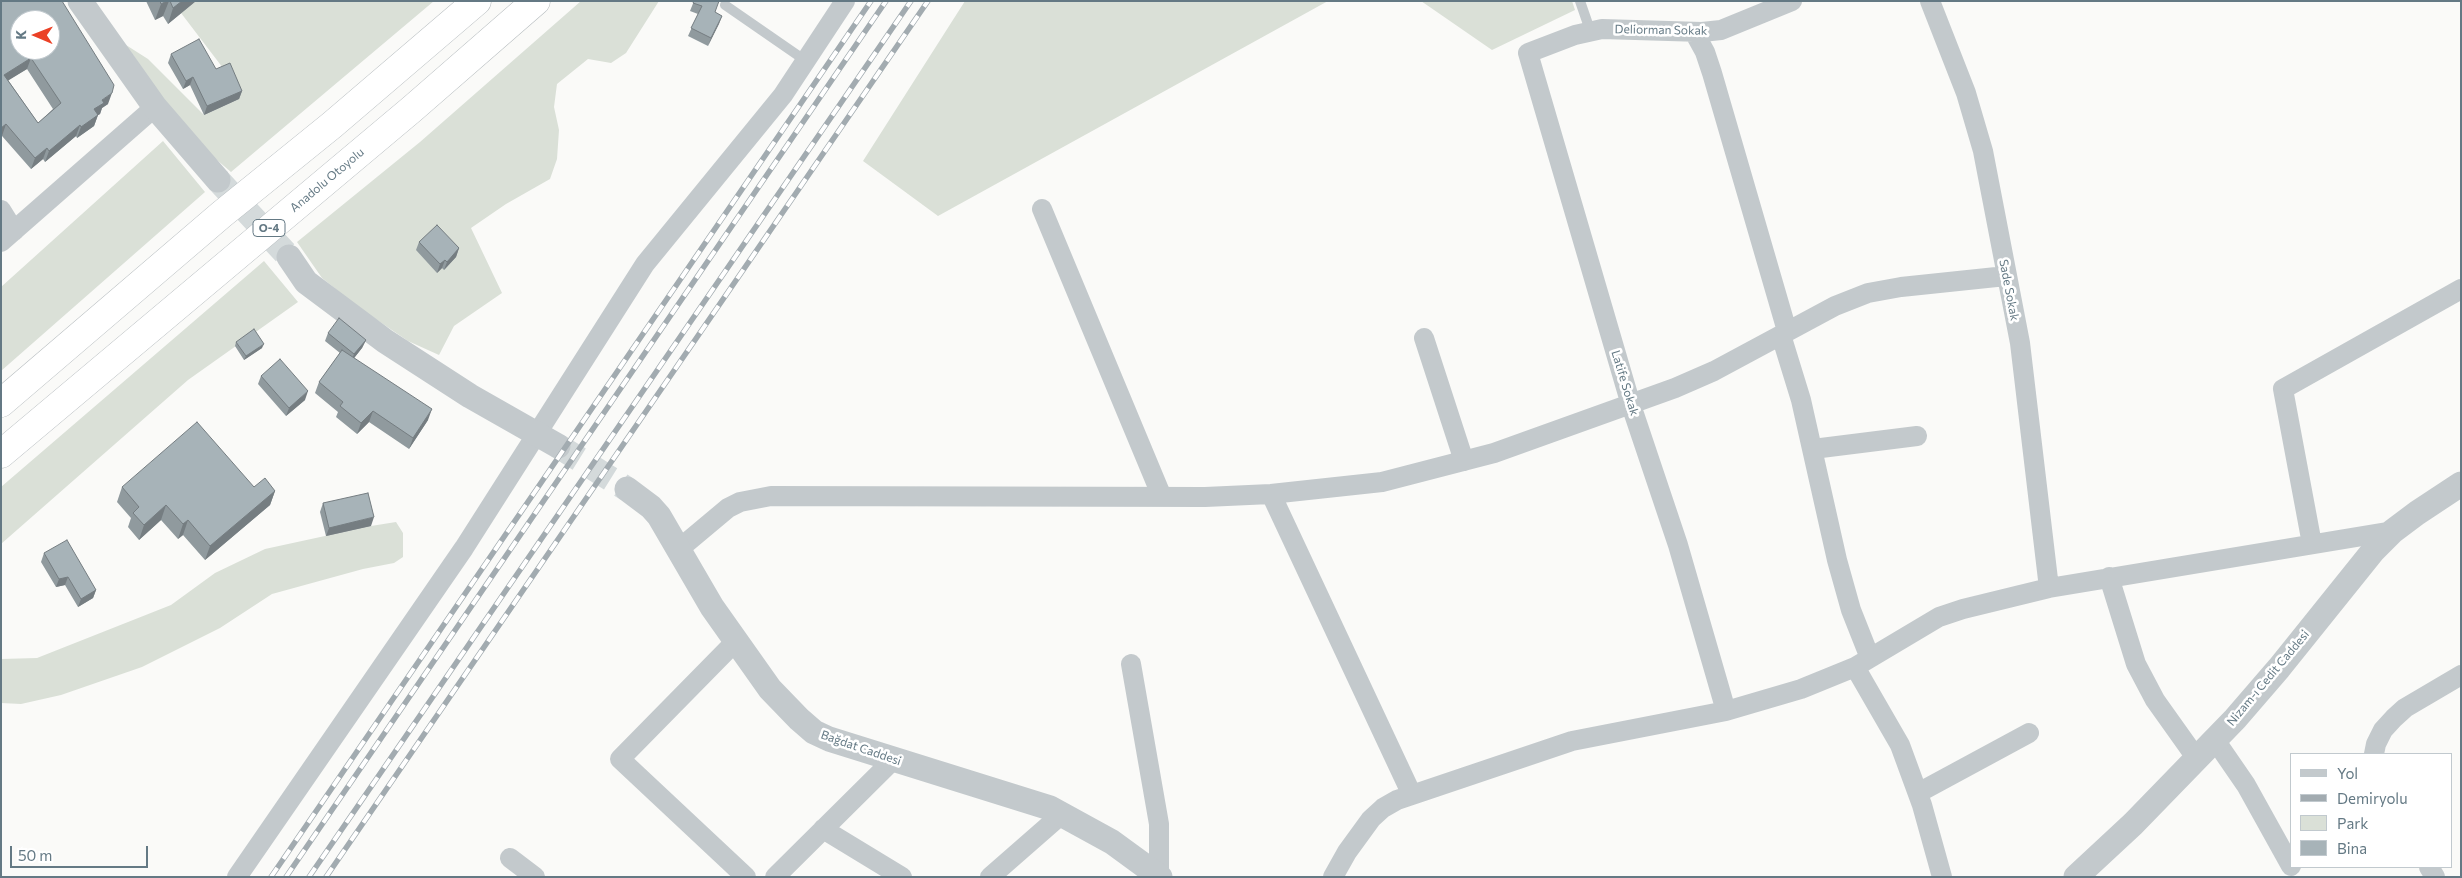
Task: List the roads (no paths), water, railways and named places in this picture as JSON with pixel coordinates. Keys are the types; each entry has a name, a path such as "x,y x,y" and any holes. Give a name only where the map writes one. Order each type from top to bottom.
{"highway":[{"path":"1,403 222,214 332,125 477,1"},
{"name":"Anadolu Otoyolu","path":"1,454 412,109 536,1"}],"street":[{"path":"80,1 154,107 218,180"},
{"path":"237,877 464,548 645,264 783,95 845,1"},
{"name":"Deliorman Sokak","path":"1528,53 1590,30 1624,29 1694,32 1721,30 1792,1"},
{"name":"Sade Sokak","path":"1930,1 1976,124 2020,343 2049,588"},
{"path":"1694,32 1712,73 1784,333 1862,662 1900,745 1918,794 1942,877"},
{"name":"Latife Sokak","path":"1528,53 1631,405 1678,545 1726,711"},
{"path":"1,210 8,237 154,107"},
{"path":"1042,209 1162,497"},
{"path":"289,257 306,282 364,327 424,367 558,446"},
{"path":"679,549 728,508 740,502 771,496 1162,497 1271,494 1365,485 1494,453 1631,405 1714,371 1835,306 1883,290 2006,276"},
{"path":"2312,544 2283,389 2461,289"},
{"path":"1424,338 1464,461"},
{"path":"1813,449 1917,436"},
{"name":"Nizam-ı Cedit Caddesi","path":"2076,877 2133,824 2215,740 2279,668 2367,557 2393,531 2461,484"},
{"name":"Bağdat Caddesi","path":"627,489 652,507 679,549 712,607 736,641 782,703 814,732 829,739 892,760 1025,799 1062,814 1112,842 1160,876"},
{"path":"1271,494 1412,795"},
{"path":"1332,877 1347,852 1371,819 1383,808 1412,795 1572,741 1726,711 1801,689 1862,662 1939,617 1989,601 2049,588 2393,531"},
{"path":"2109,577 2136,664 2155,700 2197,759"},
{"path":"736,641 620,759 746,877"},
{"path":"1131,664 1159,824 1160,876"},
{"path":"2374,753 2376,744 2383,730 2405,708 2461,675"},
{"path":"1918,794 2029,733"},
{"path":"2215,740 2246,785 2290,865"},
{"path":"775,877 892,760"},
{"path":"990,877 1062,814"},
{"path":"823,829 902,877"},
{"path":"510,858 535,877"}],"lane":[{"path":"1580,1 1590,30"},
{"path":"725,5 806,61"}],"tunnel":[{"path":"218,180 289,257"},
{"path":"558,446 627,489"}],"railway":[{"path":"271,877 871,1"},
{"path":"286,877 886,1"},
{"path":"309,877 911,1"},
{"path":"326,877 928,1"}]}
